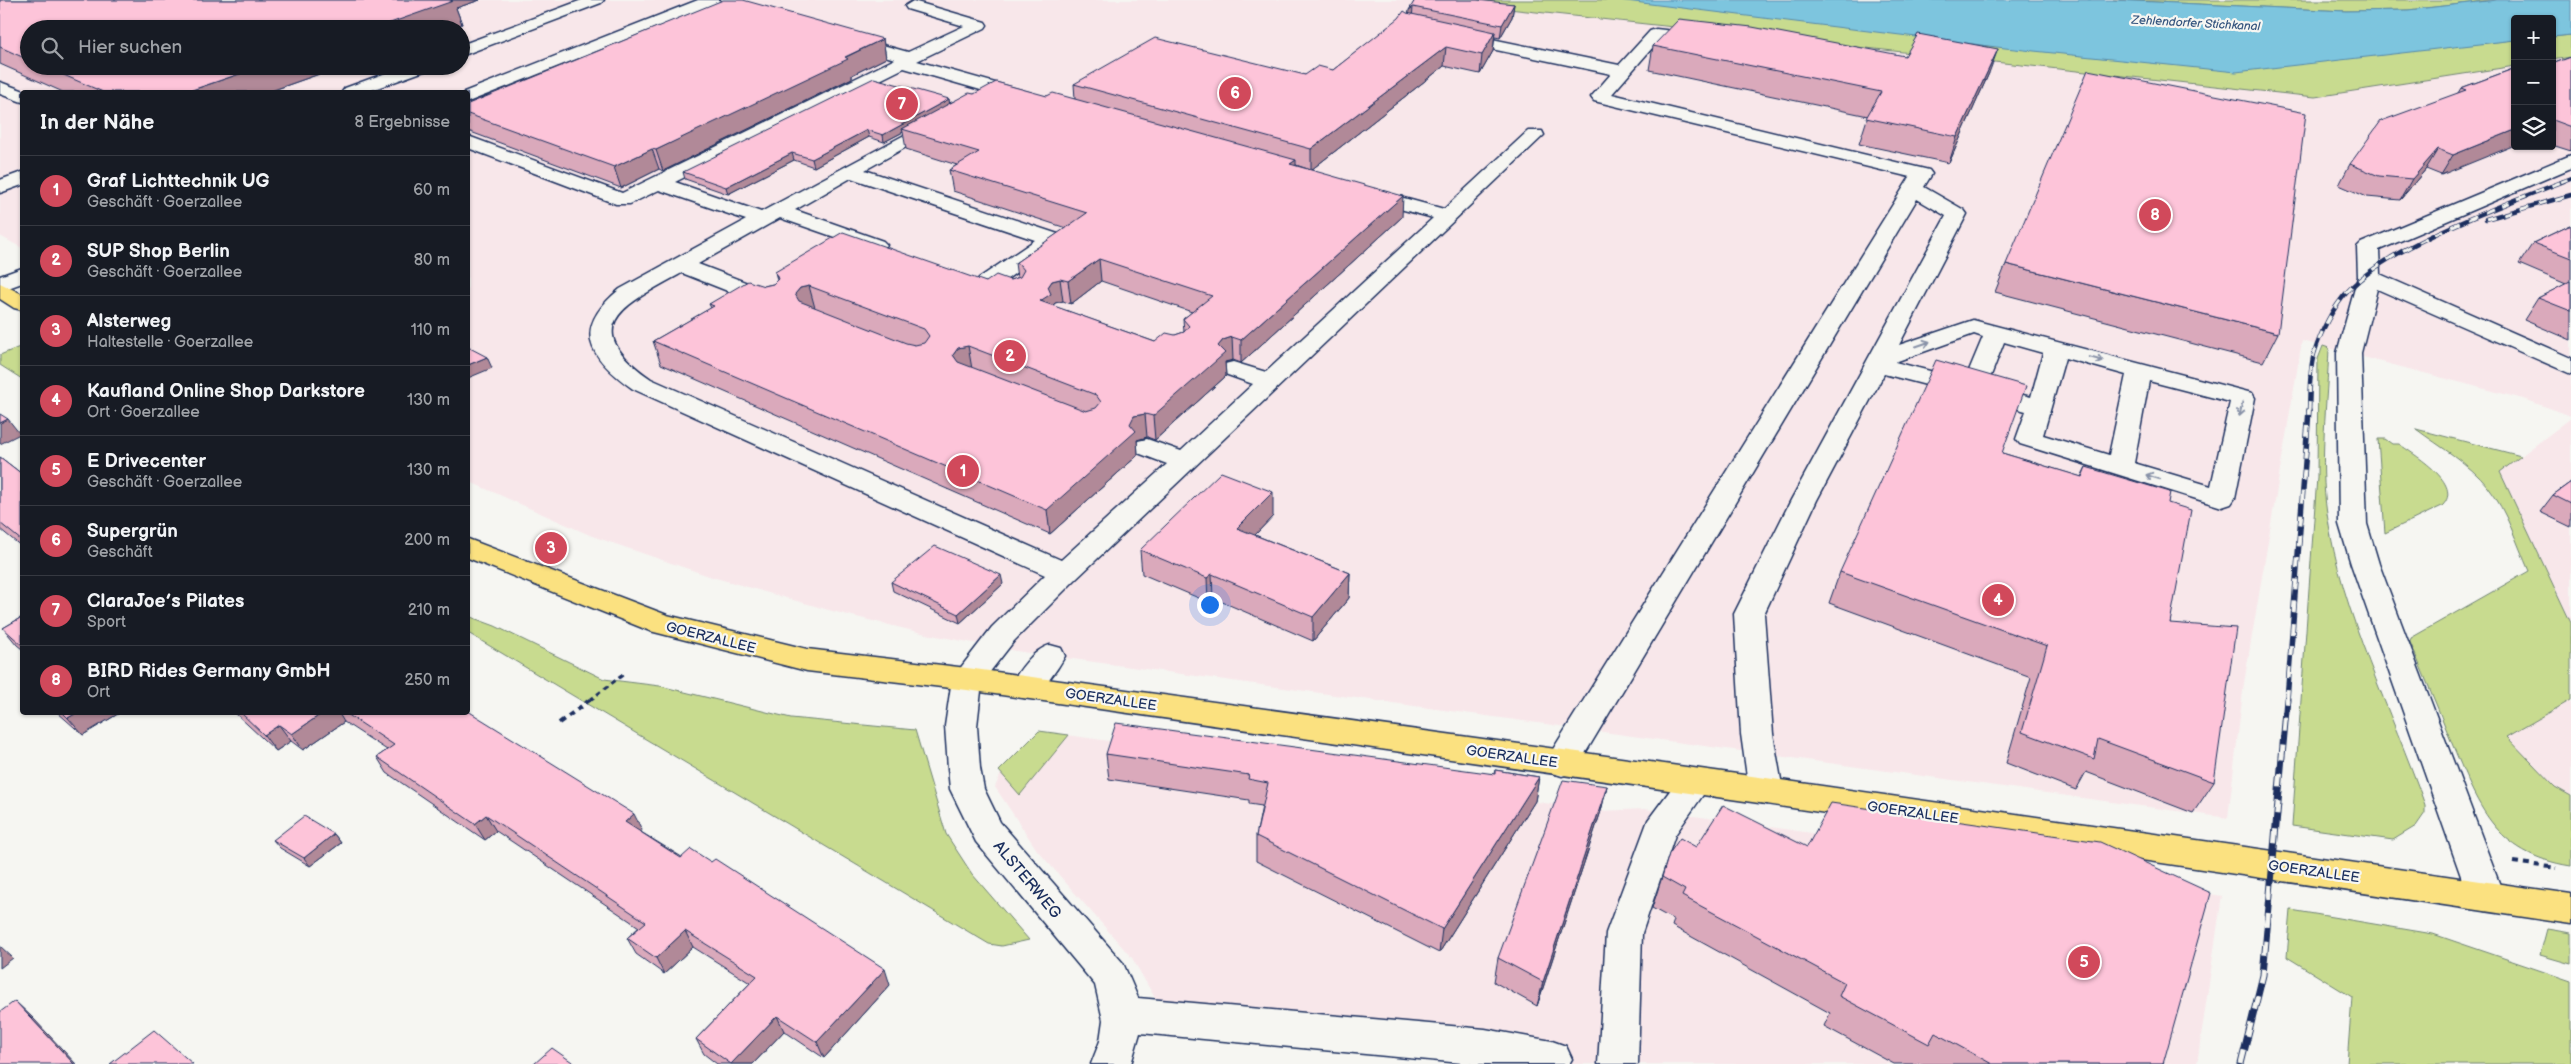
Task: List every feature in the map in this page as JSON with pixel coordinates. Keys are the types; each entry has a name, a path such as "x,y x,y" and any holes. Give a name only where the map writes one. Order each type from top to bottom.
{"main road":[{"path":"0,290 20,303"},
{"name":"GOERZALLEE","path":"470,549 660,624 807,660 967,679 1766,791 2571,909"}],"street":[{"path":"470,48 596,0"},
{"path":"470,97 712,0"},
{"path":"470,143 623,200 979,25 913,6"},
{"path":"1441,33 1623,71"},
{"path":"1562,763 1922,174 1600,96 1656,34 1713,40"},
{"path":"837,37 1046,103"},
{"path":"356,90 397,75"},
{"path":"0,87 20,96"},
{"path":"998,89 769,214 628,294 610,310 602,324 602,340 608,356 619,369 642,384 1065,573"},
{"path":"967,679 1003,634 1065,573 1535,135"},
{"path":"2486,896 2352,524 2349,353 2370,277 2368,248 2571,161"},
{"path":"848,171 1052,238 978,280 1014,293"},
{"path":"0,186 20,179"},
{"path":"658,182 896,252"},
{"path":"1766,791 1757,734 1749,614 1804,500 1876,362 1957,214 1913,189"},
{"path":"1353,190 1448,216"},
{"path":"679,264 771,300"},
{"path":"0,284 20,276"},
{"path":"2370,277 2571,367"},
{"path":"1876,362 1973,327 2243,398 2222,498 2180,498 2120,467 2029,439 2056,349"},
{"path":"1974,389 1996,332"},
{"path":"1876,362 2040,406"},
{"path":"1234,369 1271,382"},
{"path":"2120,467 2139,371"},
{"path":"1147,447 1186,462"},
{"path":"1025,687 1050,656"},
{"name":"ALSTERWEG","path":"967,679 960,726 968,789 988,832 1110,975 1120,999 1124,1020 1118,1049 1110,1064"},
{"path":"1618,1064 1624,933 1660,830 1695,782"},
{"path":"1122,1014 1485,1047 1552,1059"}],"path":[{"path":"559,723 624,674"}],"shaded area":[{"path":"0,0 1426,0 2315,97 2511,67 2511,150 2556,150 2556,59 2571,57 2571,416 2527,400 2302,341 2244,683 2228,818 1022,652 926,634 836,612 712,577 592,536 470,482 470,90 20,90 20,247 0,236"},
{"path":"2571,418 2571,623 2500,472"},
{"path":"2571,700 2571,796 2555,787 2507,737"},
{"path":"1039,731 1601,811 1645,809 2081,872 2222,896 2197,1064 1562,1064 1517,1041 1521,1033 1152,1016 1155,998 1132,958 1037,850 995,787 1005,765"}],"green space":[{"path":"1426,0 1618,0 2432,48 2511,40 2511,67 2315,97"},
{"path":"2113,0 2496,0 2408,10 2346,11"},
{"path":"2571,35 2571,57 2556,59 2556,37"},
{"path":"2323,346 2329,348 2324,431 2325,494 2334,552 2356,625 2425,805 2425,813 2416,826 2393,840 2292,826 2317,477 2318,359"},
{"path":"20,347 20,378 0,365 0,355"},
{"path":"2416,429 2521,456 2500,472 2571,623 2571,700 2507,737 2555,787 2571,796 2571,866 2545,860 2524,850 2506,838 2492,823 2470,786 2410,642 2411,638 2529,571 2501,506 2488,487 2472,470"},
{"path":"2378,439 2385,439 2392,444 2399,444 2425,462 2442,479 2447,488 2447,497 2442,506 2385,533"},
{"path":"470,617 495,626 604,679 660,686 791,718 915,730 946,834 972,874 1029,940 1002,946 989,944 470,634"},
{"path":"1039,731 1069,735 1020,795 999,771"},
{"path":"2291,910 2433,934 2571,981 2571,1064 2347,1064 2352,997 2287,957"},
{"path":"2547,929 2571,933 2571,964 2540,955"}],"water":[{"name":"Zehlendorfer Stichkanal","path":"1618,0 2113,0 2346,11 2408,10 2496,0 2571,0 2571,35 2556,37 2556,15 2511,15 2511,40 2236,72 2005,48"}],"building":[{"path":"0,0 453,1 399,20 20,20 20,56 0,47"},
{"path":"723,0 743,0 883,39 845,57 848,59 656,150 652,149 614,167 470,115 470,103"},
{"path":"1415,0 1477,0 1514,4 1502,25 1413,7 1409,10"},
{"path":"1404,11 1495,32 1482,55 1446,47 1311,149 1074,84 1155,38 1305,75 1318,66 1333,70 1399,18"},
{"path":"1679,19 1752,27 1905,56 1918,34 1998,49 1957,137 1866,118 1881,92 1653,46"},
{"path":"2571,57 2571,127 2556,121 2556,63"},
{"path":"2088,70 2306,113 2278,333 2006,264"},
{"path":"2511,70 2511,132 2453,155 2438,149 2412,179 2379,176 2350,164 2381,121 2466,90 2461,88"},
{"path":"64,75 236,75 192,90 98,90"},
{"path":"874,78 949,99 883,135 867,130 812,159 792,153 726,187 683,172"},
{"path":"996,82 1047,96 1053,93 1296,160 1290,164 1403,196 1241,340 1232,337 1223,340 1218,346 1225,353 1153,416 1145,414 1134,416 1130,424 1136,431 1047,510 653,341 714,306 709,304 748,281 764,286 773,284 778,279 775,272 843,232 986,282 996,275 1010,280 1020,277 1024,270 1015,263 1087,213 949,170 979,152 902,129 969,93 974,94","holes":["1099,259 1212,296 1183,319 1189,326 1184,332 1175,335 1166,333 1155,342 1040,301 1051,294 1048,287 1052,281 1060,279 1068,281","809,286 924,329 929,336 924,343 915,345 906,343 799,301 795,294 800,288","968,346 1096,395 1101,402 1096,408 1086,411 958,362 953,355 958,348"]},
{"path":"2571,225 2571,258 2533,243"},
{"path":"2571,281 2571,311 2538,298"},
{"path":"470,348 487,357 470,364"},
{"path":"1936,360 2026,386 2002,453 2082,477 2086,467 2170,492 2168,503 2191,510 2170,623 2236,628 2214,782 2098,739 2094,759 2022,732 2047,646 1840,572"},
{"path":"0,414 8,419 0,423"},
{"path":"0,457 20,472 20,539 0,523"},
{"path":"1221,472 1273,492 1237,528 1350,573 1313,617 1212,574 1207,578 1140,550"},
{"path":"2571,482 2571,504 2553,495"},
{"path":"935,546 1001,575 958,614 891,582"},
{"path":"20,618 20,643 3,628"},
{"path":"470,712 634,814 625,822 681,858 691,849 711,862 715,859 885,969 817,1042 777,1016 731,1064 696,1039 757,976 685,931 656,958 627,938 646,922 486,815 475,824 377,757 394,745 349,715 470,715"},
{"path":"243,715 320,715 292,734 279,725 264,735"},
{"path":"1116,723 1495,774 1495,770 1539,777 1442,929 1256,836 1268,783 1248,779 1249,775 1106,754"},
{"path":"1563,780 1607,786 1543,982 1498,958"},
{"path":"1831,803 2100,842 2211,893 2163,1064 1992,1064 1935,1033 1929,1044 1839,996 1845,983 1682,896 1685,890 1662,877 1669,854 1680,838 1696,847 1723,805 1807,847"},
{"path":"304,816 334,834 304,858 273,840"},
{"path":"15,1001 74,1064 0,1064 0,1012"},
{"path":"154,1030 193,1064 110,1064"},
{"path":"552,1048 575,1064 534,1064"}],"railway":[{"path":"2561,182 2571,178"},
{"path":"2309,411 2310,375 2314,354 2328,321 2348,291 2367,274 2391,257 2419,242 2450,227 2564,181"},
{"path":"2486,219 2571,195"},
{"path":"2287,700 2309,410"},
{"path":"2241,1064 2263,975 2287,699"}],"place":[{"name":"Supergrün","path":"1235,93"},
{"name":"ClaraJoe’s Pilates","path":"902,104"},
{"name":"BIRD Rides Germany GmbH","path":"2155,215"},
{"name":"SUP Shop Berlin","path":"1010,356"},
{"name":"Graf Lichttechnik UG","path":"963,471"},
{"name":"Alsterweg","path":"551,548"},
{"name":"Kaufland Online Shop Darkstore","path":"1998,600"},
{"name":"E Drivecenter","path":"2084,962"}]}
